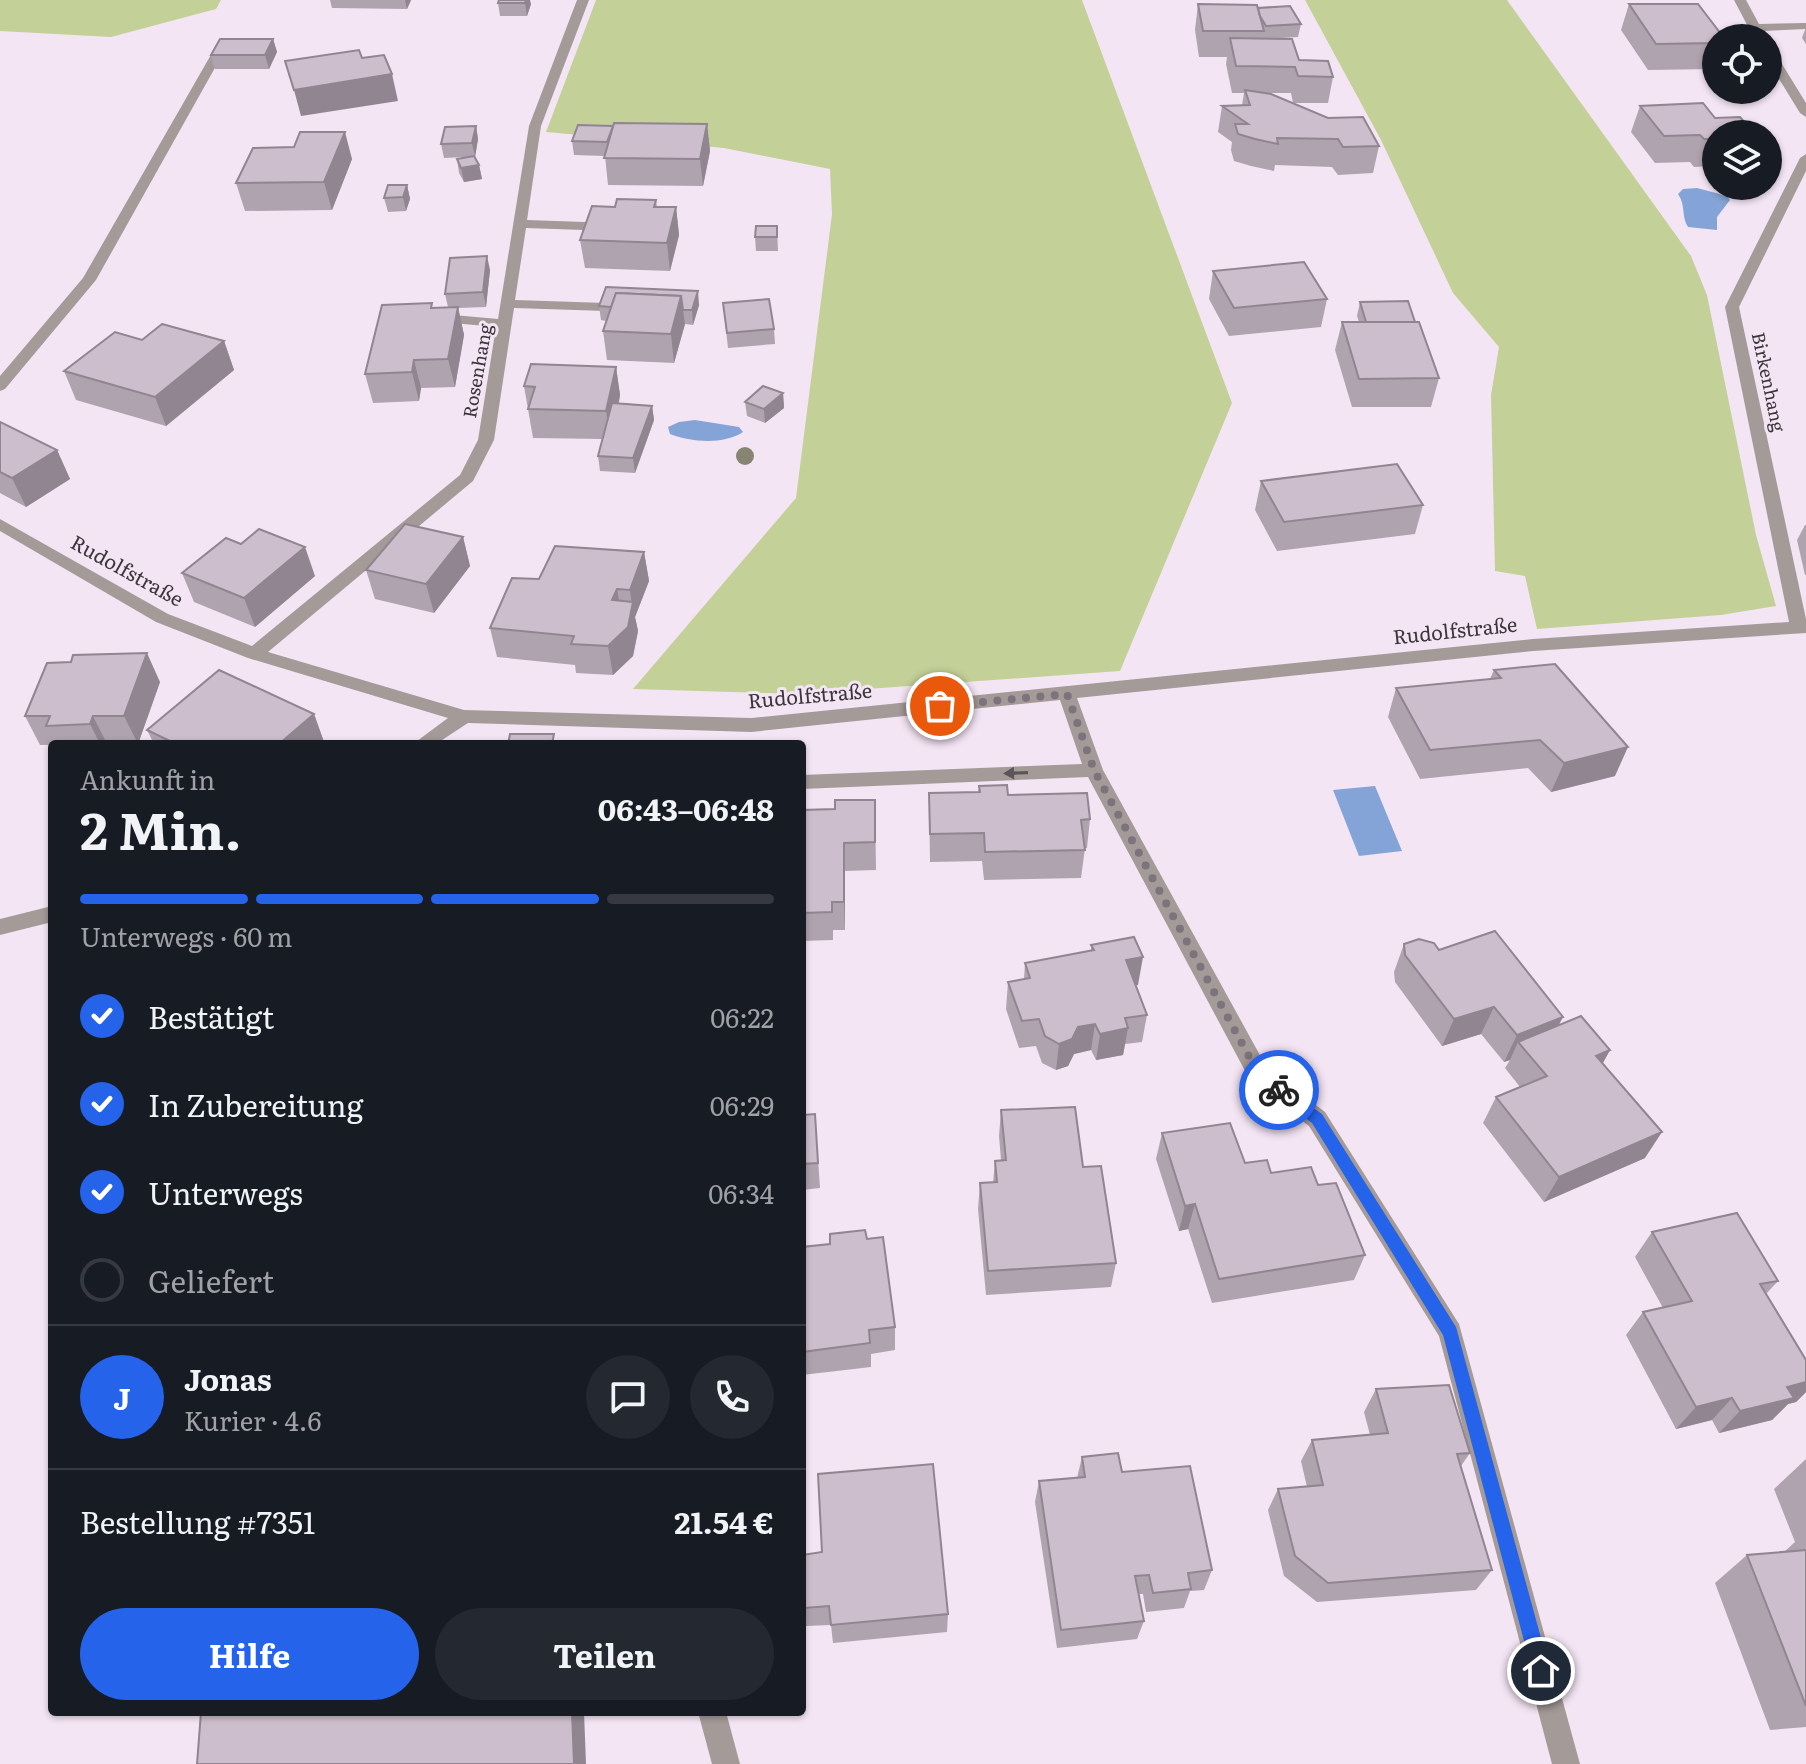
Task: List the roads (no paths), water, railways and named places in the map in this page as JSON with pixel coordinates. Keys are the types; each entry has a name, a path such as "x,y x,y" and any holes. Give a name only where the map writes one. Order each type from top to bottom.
{"street":[{"name":"Rosenhang","path":"254,654 467,478 486,440 535,126 583,0"},
{"path":"1740,0 1752,24"},
{"path":"1782,29 1806,26"},
{"path":"0,386 89,280 224,41"},
{"path":"1782,73 1806,112"},
{"name":"Birkenhang","path":"1802,627 1732,307 1806,158"},
{"path":"520,224 621,227"},
{"path":"509,304 606,307"},
{"path":"442,318 506,324"},
{"name":"Rudolfstraße","path":"0,524 162,618 254,654 464,716 751,725 1533,645 1802,627"},
{"path":"1067,694 1094,770 1259,1075 1317,1119 1450,1332 1566,1764"},
{"path":"432,740 464,716"},
{"path":"806,782 1094,770"},
{"path":"0,927 48,915"},
{"path":"713,1716 726,1764"}],"water":[{"path":"1683,189 1702,189 1702,200 1730,200 1717,217 1717,230 1688,227 1678,194"},
{"path":"695,420 739,427 743,432 726,439 707,441 670,434 668,427"},
{"path":"1375,786 1402,851 1359,856 1333,790"}]}
